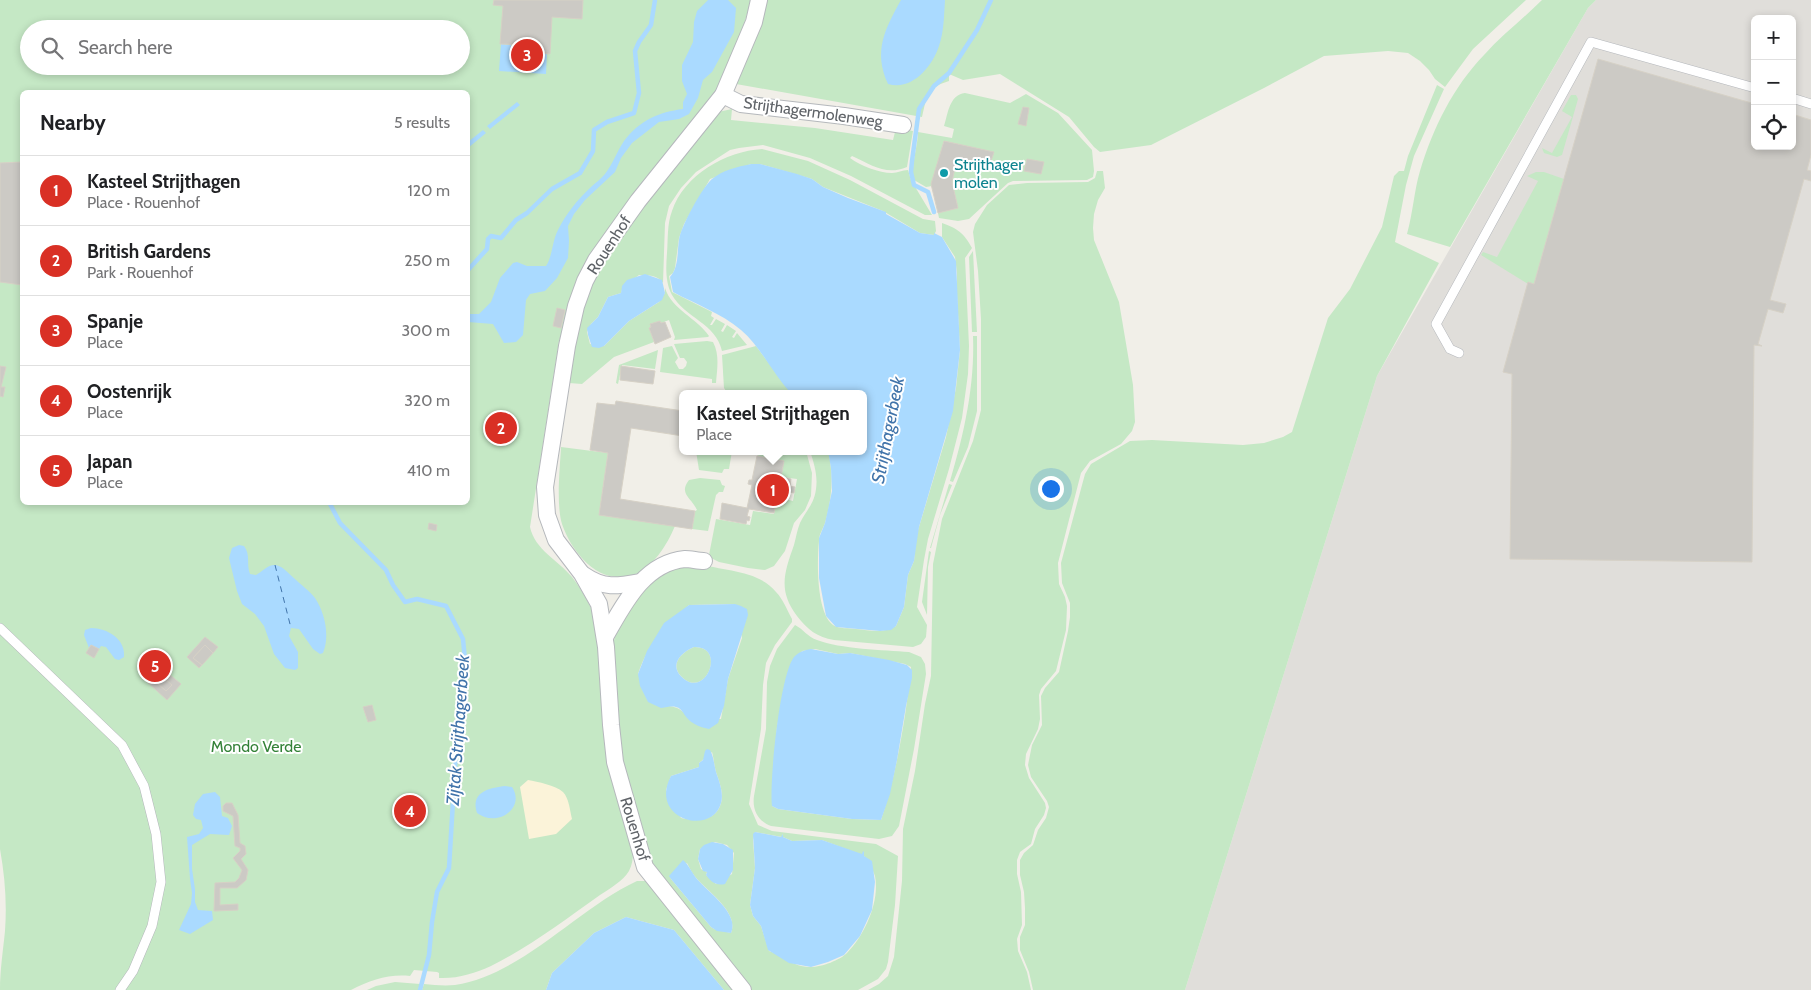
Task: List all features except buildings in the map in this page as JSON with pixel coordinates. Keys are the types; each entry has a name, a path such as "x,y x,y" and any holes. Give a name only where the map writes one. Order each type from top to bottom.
{"street":[{"name":"Rouenhof","path":"743,990 646,867 615,762 605,637 599,604 582,574 556,540 547,515 545,487 559,390 576,306 585,281 596,260 661,171 723,95 754,22 758,0"},
{"name":"Strijthagermolenweg","path":"723,95 741,104 903,125"},
{"name":"Rouenhof","path":"605,637 640,582 662,566 674,562 685,559 704,561"},
{"name":"Rouenhof","path":"582,574 594,583 607,586 640,582"}],"lane":[{"path":"1459,353 1450,349 1436,324 1591,42 1751,87"},
{"path":"1796,99 1811,104"},
{"path":"0,628 122,745 144,786 156,834 161,882 152,926 133,971 120,990"}],"shaded area":[{"path":"1596,0 1811,0 1811,990 1185,990 1377,376 1588,8"}],"green space":[{"name":"Mondo Verde","path":"0,0 751,0 743,28 716,93 574,302 559,341 530,527 542,548 576,582 598,621 633,853 632,864 626,875 547,933 491,966 472,973 446,978 439,978 439,973 437,972 414,970 410,976 394,976 380,979 351,990 0,990 6,910 0,849"},
{"path":"764,0 1526,0 1473,49 1445,87 1435,79 1420,61 1408,53 1388,51 1324,56 1151,145 1100,152 1069,117 1000,74 963,80 949,74 949,81 931,90 929,93 922,117 736,84 749,54"},
{"path":"1542,0 1596,0 1588,8 1450,247 1407,234 1425,155 1445,109 1473,67"},
{"path":"1437,85 1444,89 1414,156 1406,185 1395,242 1439,263 1377,376 1185,990 1033,990 1029,972 1020,950 1020,937 1025,925 1025,908 1020,875 1020,860 1024,853 1033,845 1038,830 1046,818 1049,807 1031,777 1028,765 1032,745 1042,725 1041,696 1045,688 1059,672 1068,631 1070,603 1062,583 1061,563 1085,474 1091,464 1130,441 1152,440 1243,445 1264,443 1292,432 1328,318 1350,289 1382,227 1394,176 1399,171 1404,171 1408,156"},
{"path":"965,93 1010,103 1026,94 1058,113 1092,150 1093,177 1087,180 1013,181 1008,183 969,219 958,221 939,218 938,213 958,208 952,182 957,158 990,164 993,152 944,141 932,186 926,187 914,180 913,169 918,132 952,138 954,129 944,126 948,111 952,101 960,94"},
{"path":"1571,95 1576,95 1578,99 1562,155 1557,157 1544,153 1542,148 1552,153 1572,117 1562,111"},
{"path":"732,109 731,120 815,128 893,140 896,128 913,131 907,167 886,170 852,156 850,158 882,172 894,173 908,170 911,180 932,215 925,215 851,176 810,158 763,145 730,150 696,172 681,188 669,206 665,223 663,283 656,277 646,275 639,275 628,281 621,293 608,297 598,317 591,324 587,332 590,344 604,346 629,321 659,302 665,293 665,288 673,302 709,336 674,340 675,337 669,320 651,324 649,328 654,342 614,357 582,384 569,383 574,333 585,293 609,248 718,112"},
{"path":"762,149 808,161 850,180 923,219 935,221 936,231 934,235 920,233 883,211 823,187 812,179 760,164 751,164 710,179 684,224 679,238 675,268 669,276 672,292 712,312 711,316 714,318 710,325 716,319 725,324 721,331 723,332 727,325 736,331 732,337 734,338 737,333 747,345 722,351 719,341 707,327 684,310 672,295 666,269 669,221 678,198 696,176 708,167 734,154"},
{"path":"1097,171 1103,171 1105,188 1098,200 1094,214 1094,240 1119,302 1133,385 1135,422 1132,431 1121,444 1090,461 1081,473 1058,563 1059,584 1067,606 1066,630 1056,671 1041,689 1039,695 1040,719 1038,729 1026,754 1025,765 1029,778 1045,803 1046,808 1035,829 1031,844 1020,852 1017,860 1017,874 1021,892 1022,925 1017,939 1018,951 1027,972 1031,990 868,990 888,976 894,957 902,881 903,829 931,676 933,564 942,519 973,441 981,410 981,319 973,232 975,224 987,205 1009,185 1088,182 1095,178"},
{"path":"1536,172 1544,172 1564,179 1533,287 1481,255 1483,252 1497,257 1538,181 1527,176"},
{"path":"942,223 960,232 972,248 965,258 969,346 968,374 962,418 928,539 924,560 917,607 927,625 926,637 921,644 913,647 828,639 813,632 801,621 791,607 785,590 786,573 798,528 815,495 816,474 811,455 829,455 832,478 831,496 825,523 819,538 818,561 819,586 823,609 827,618 833,625 841,628 876,631 887,630 896,626 904,607 908,575 914,561 916,537 946,437 956,388 960,350 957,273 955,257 942,237"},
{"path":"973,251 977,332 972,332 969,257"},
{"path":"973,336 977,336 977,411 968,447 953,482 950,481 968,409 972,373"},
{"path":"713,342 717,352 716,383 712,383 712,379 660,372 663,348 672,346 678,358 675,362 679,369 683,369 687,362 684,358 680,358 674,344"},
{"path":"756,346 789,390 725,390 722,355"},
{"path":"658,350 655,369 622,365 618,384 616,383 619,365"},
{"path":"561,447 608,453 599,515 675,526 668,541 658,555 640,572 621,577 609,576 588,564 573,546 560,516"},
{"path":"697,455 731,455 729,469 724,469 722,473 699,470"},
{"path":"758,455 807,455 812,473 811,496 805,510 794,523 785,551 774,566 765,570 719,562 709,555 716,519 750,525 753,511 774,514 777,497 793,501 797,479 781,477 784,461 758,457"},
{"path":"700,478 720,480 722,485 725,486 723,492 719,492 716,495 708,531 692,529 695,511 697,510 685,492 689,480"},
{"path":"949,484 952,485 930,548"},
{"path":"929,551 931,552 928,567 927,615 922,602"},
{"path":"698,563 740,572 759,579 768,585 783,601 792,619 792,622 775,645 766,663 761,729 749,804 758,825 772,831 876,844 898,856 895,905 886,969 878,979 858,990 748,990 680,906 648,856 621,765 613,645 622,620 637,596 647,586 670,570 682,565","holes":["735,604 742,638 728,679 721,719 687,717 680,709 669,706 638,674 653,644 689,605","712,752 722,791 721,803 715,814 705,819 681,818 666,790 671,776 699,767 699,763","755,832 782,837 783,834 783,837 792,841 822,840 862,855 864,852 864,856 875,876 875,896 870,917 854,946 844,956 835,961 811,967 804,967 793,963 769,951 761,926 753,916 750,905 755,868 753,840","715,842 727,845 734,853 732,874 716,884 706,875 707,872 701,869 698,859 700,849","687,863 696,878 716,897 727,911 731,918 731,933 711,927 670,876"]},
{"path":"795,625 814,639 827,643 862,649 909,652 921,657 925,664 926,674 914,749 899,826 892,836 879,839 771,826 759,818 754,806 754,796 766,729 767,682 770,666 777,649","holes":["815,649 838,654 850,653 905,664 911,667 900,744 892,783 881,820 852,819 778,809 772,806 777,727 784,690 802,651"]},
{"path":"694,647 704,649 709,654 711,661 706,677 692,683 679,674 676,665 680,656"},
{"path":"637,881 646,881 739,990 724,990 674,930 626,917 594,933 552,973 546,990 422,990 424,984 455,985 480,979 503,968 526,955 593,907"},
{"path":"395,982 420,984 418,990 367,990 376,986"}],"sand":[{"path":"528,780 556,787 567,798 572,819 556,834 529,839 520,787"}],"water":[{"path":"708,0 728,0 736,8 734,32 712,72 703,80 698,98 689,114 679,119 659,122 632,143 621,158 615,172 585,200 574,214 568,226 568,258 557,278 545,291 530,294 526,300 523,335 516,342 504,343 493,324 470,322 470,314 479,314 491,302 500,278 513,263 517,262 527,266 546,266 556,234 572,207 605,174 630,134 650,118 666,112 683,109 683,102 687,94 682,81 682,65 693,42 694,22 697,11"},
{"path":"901,0 945,0 944,23 936,54 926,69 913,81 897,85 888,84 881,61 881,51 886,31"},
{"path":"501,44 511,45 511,62 536,63 537,53 547,53 546,74 499,71"},
{"path":"517,102 520,105 490,129 487,126"},
{"path":"483,130 486,133 470,146 470,140"},
{"path":"760,164 812,179 823,187 886,212 886,214 920,233 934,235 934,233 942,237 956,261 960,350 953,411 919,527 914,561 908,575 904,607 896,626 891,630 880,631 836,627 826,616 819,578 819,538 825,523 832,491 829,455 867,455 867,390 788,390 755,345 741,330 716,314 673,292 670,277 676,264 680,234 698,198 708,183 716,176 730,169"},
{"path":"645,274 662,280 665,293 662,300 629,321 604,346 599,348 592,347 587,328 598,317 608,297 621,293 622,286 627,280"},
{"path":"239,545 244,546 246,549 250,574 256,575 270,566 279,566 311,593 319,604 326,632 323,653 320,654 313,649 299,629 291,628 289,636 298,652 298,668 295,670 285,668 274,654 264,626 255,614 242,604 229,558 232,548"},
{"path":"735,604 747,609 748,615 728,679 724,706 718,723 709,729 693,723 678,708 661,708 648,702 640,686 638,674 647,651 664,623 689,605","holes":["694,647 704,649 709,654 711,661 710,669 706,677 692,683 679,674 676,665 680,656"]},
{"path":"91,628 109,632 119,640 124,651 124,657 119,660 115,659 106,647 101,646 99,649 91,645 89,648 84,635 85,630"},
{"path":"811,649 889,660 907,665 912,670 890,794 881,820 852,819 778,809 772,806 774,753 784,684 794,657"},
{"path":"707,749 710,750 712,755 721,787 721,803 715,813 706,819 695,821 684,818 674,812 668,803 666,791 671,776 699,767 699,763 703,760"},
{"path":"505,786 512,787 515,795 515,802 507,814 493,818 477,813 476,800 482,792"},
{"path":"215,792 220,797 222,816 228,818 232,826 229,835 210,834 192,845 195,902 198,910 212,911 213,920 190,934 179,930 191,904 192,893 187,837 199,834 203,828 201,820 196,819 193,815 195,804 203,794"},
{"path":"755,832 781,837 783,834 783,837 792,841 822,840 862,854 863,851 864,856 872,861 875,882 872,910 860,936 844,955 811,967 789,963 768,950 761,926 753,916 750,905 755,868 753,834"},
{"path":"712,842 723,844 733,850 733,870 725,884 716,884 710,880 706,875 707,872 703,871 698,859 700,849"},
{"path":"683,860 697,879 727,911 733,926 731,933 717,931 711,927 669,876"},
{"path":"626,917 674,930 724,990 546,990 552,973 594,933"}],"waterway":[{"name":"Zijtak Strijthagerbeek","path":"470,268 487,249 488,239 491,236 501,238 516,220 527,213 552,189 580,173 593,151 594,130 607,122 634,113 639,93 635,51 651,25 655,0"},
{"name":"Strijthagerbeek","path":"934,212 928,192 914,185 911,172 919,109 934,86 949,73 977,30 991,0"},
{"name":"Zijtak Strijthagerbeek","path":"331,505 340,523 386,570 393,585 405,602 417,599 446,606 463,639 465,660 458,718 449,868 437,892 429,955 420,990"}],"ferry route":[{"path":"275,565 291,628"}],"place":[{"name":"Spanje","path":"527,55"},
{"name":"Strijthager molen","path":"944,173"},
{"name":"British Gardens","path":"501,428"},
{"name":"Kasteel Strijthagen","path":"773,490"},
{"name":"Japan","path":"155,666"},
{"name":"Oostenrijk","path":"410,811"}]}
